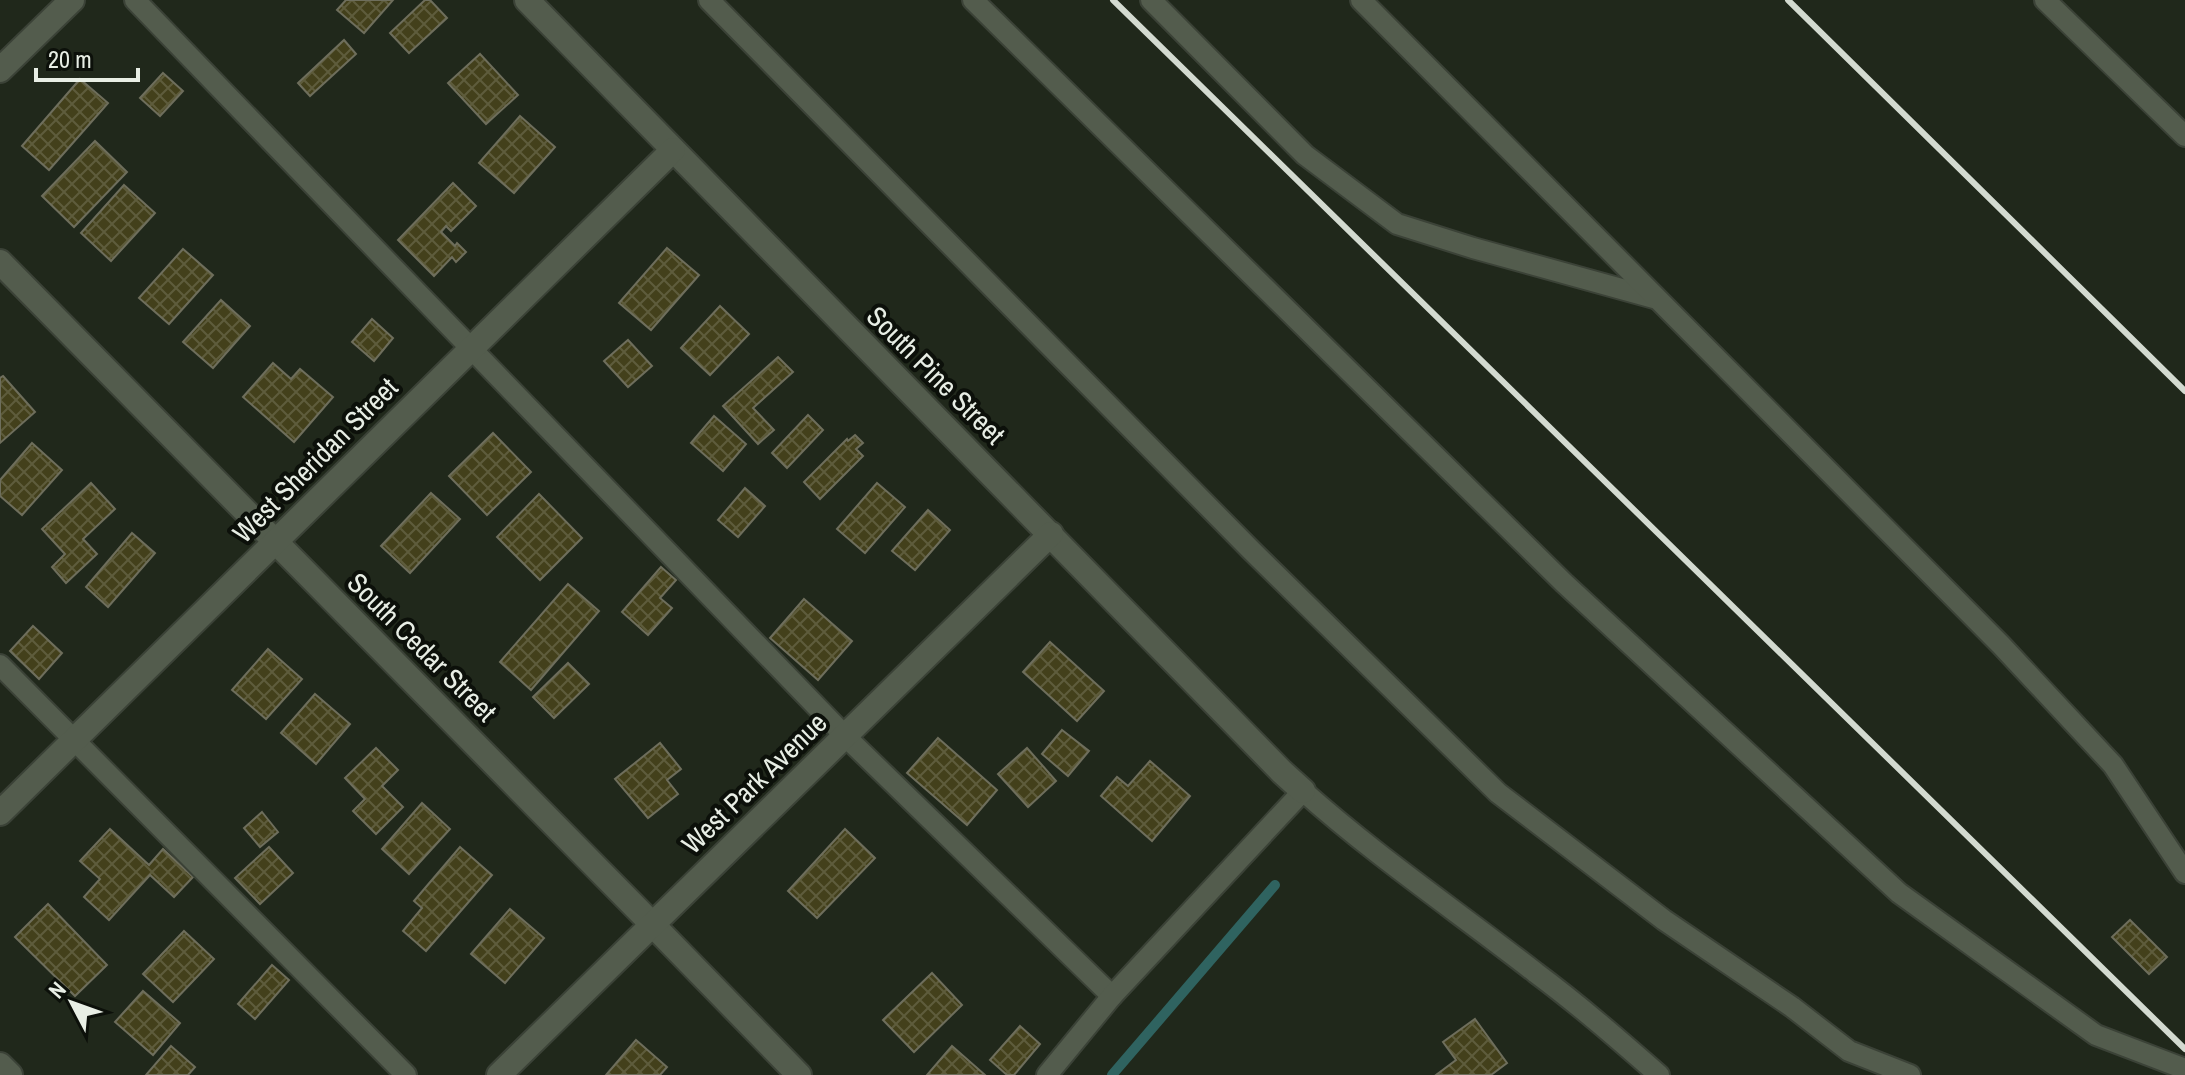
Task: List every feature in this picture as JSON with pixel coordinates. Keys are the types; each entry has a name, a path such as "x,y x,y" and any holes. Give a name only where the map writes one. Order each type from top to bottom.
{"street":[{"path":"0,70 72,0"},
{"name":"South Pine Street","path":"527,0 1303,791"},
{"name":"West Sheridan Street","path":"0,813 673,150"},
{"name":"South Cedar Street","path":"0,262 799,1075"},
{"name":"West Park Avenue","path":"499,1075 1051,534"},
{"path":"0,1065 10,1075"}],"lane":[{"path":"135,0 845,736 1112,996"},
{"path":"709,0 1251,550 1498,793 1664,920 1792,1007 1849,1051 1910,1075"},
{"path":"973,0 1564,583 1899,893 2096,1035 2185,1069"},
{"path":"1151,0 1305,155 1397,224 1658,299"},
{"path":"1361,0 2001,645 2113,765 2185,873"},
{"path":"2045,0 2185,136"},
{"path":"0,665 406,1075"},
{"path":"1047,1075 1112,996 1303,791 1417,885 1537,973 1659,1075"}],"building":[{"path":"346,0 393,0 364,33 337,10"},
{"path":"425,0 430,0 447,18 409,53 390,33"},
{"path":"344,40 356,54 310,96 298,83"},
{"path":"480,54 518,95 486,124 448,83"},
{"path":"163,73 183,91 160,116 140,98"},
{"path":"80,79 108,103 49,170 22,146"},
{"path":"520,116 555,147 514,193 479,163"},
{"path":"95,141 127,172 74,227 42,196"},
{"path":"453,183 476,206 451,231 446,226 441,232 466,252 456,262 452,257 434,276 398,240"},
{"path":"124,185 155,213 111,261 81,233"},
{"path":"667,248 699,275 651,330 619,303"},
{"path":"183,249 213,275 169,324 139,298"},
{"path":"221,300 250,326 213,368 183,342"},
{"path":"720,306 749,334 710,375 681,348"},
{"path":"372,319 393,338 374,361 352,342"},
{"path":"628,340 652,366 628,387 604,361"},
{"path":"778,357 793,372 753,408 774,430 758,444 723,406"},
{"path":"273,363 291,379 300,369 333,397 294,442 243,397"},
{"path":"3,376 35,412 0,443 0,378"},
{"path":"808,415 823,430 787,468 772,453"},
{"path":"714,416 746,444 723,471 691,443"},
{"path":"493,433 531,472 487,515 449,476"},
{"path":"855,435 863,443 856,449 863,456 820,499 804,482 847,439"},
{"path":"32,443 62,470 22,515 0,496 0,480"},
{"path":"91,483 115,509 83,539 97,554 66,583 52,567 65,554 42,529"},
{"path":"877,483 905,507 865,553 837,529"},
{"path":"745,488 765,506 738,537 718,520"},
{"path":"431,493 460,519 410,573 381,546"},
{"path":"539,494 582,538 540,580 497,537"},
{"path":"928,510 950,530 915,570 892,551"},
{"path":"132,533 155,553 108,607 86,587"},
{"path":"661,567 676,580 660,598 672,608 648,635 622,612"},
{"path":"568,584 599,611 531,690 500,662"},
{"path":"804,599 852,641 818,680 770,638"},
{"path":"33,626 62,653 39,679 10,651"},
{"path":"1050,642 1104,691 1077,721 1023,672"},
{"path":"268,649 302,679 266,719 232,690"},
{"path":"568,663 589,684 554,718 533,697"},
{"path":"315,694 350,724 316,764 281,733"},
{"path":"1062,730 1089,751 1068,776 1042,754"},
{"path":"938,738 997,790 967,825 907,773"},
{"path":"660,743 681,769 667,780 678,794 648,818 615,779"},
{"path":"376,748 398,770 382,786 403,807 376,834 353,811 365,799 345,778"},
{"path":"1027,748 1056,781 1028,807 998,774"},
{"path":"1150,761 1190,796 1152,841 1101,796 1117,777 1128,786"},
{"path":"422,803 450,829 409,874 382,849"},
{"path":"262,812 278,832 260,847 244,828"},
{"path":"110,829 149,865 163,849 193,877 174,897 150,875 109,920 84,897 100,879 80,861"},
{"path":"845,829 875,858 817,918 788,891"},
{"path":"269,847 293,873 260,904 235,878"},
{"path":"460,847 492,875 426,951 403,931 422,908 414,901"},
{"path":"48,904 107,965 75,996 15,937"},
{"path":"510,909 544,938 505,983 471,954"},
{"path":"2130,920 2167,957 2149,974 2112,937"},
{"path":"184,931 214,959 173,1002 143,974"},
{"path":"272,965 289,980 255,1019 238,1004"},
{"path":"932,973 962,1005 914,1052 883,1020"},
{"path":"143,991 180,1023 153,1055 115,1022"},
{"path":"1475,1019 1507,1063 1491,1075 1436,1075 1456,1060 1443,1042"},
{"path":"1020,1026 1040,1044 1014,1075 1007,1075 990,1060"},
{"path":"636,1040 667,1067 660,1075 606,1075"},
{"path":"171,1046 195,1067 188,1075 146,1075"},
{"path":"952,1046 985,1075 927,1075"}],"waterway":[{"path":"1112,1075 1275,885"}],"railway":[{"path":"1113,0 2185,1049"},
{"path":"1788,0 2185,391"}]}
